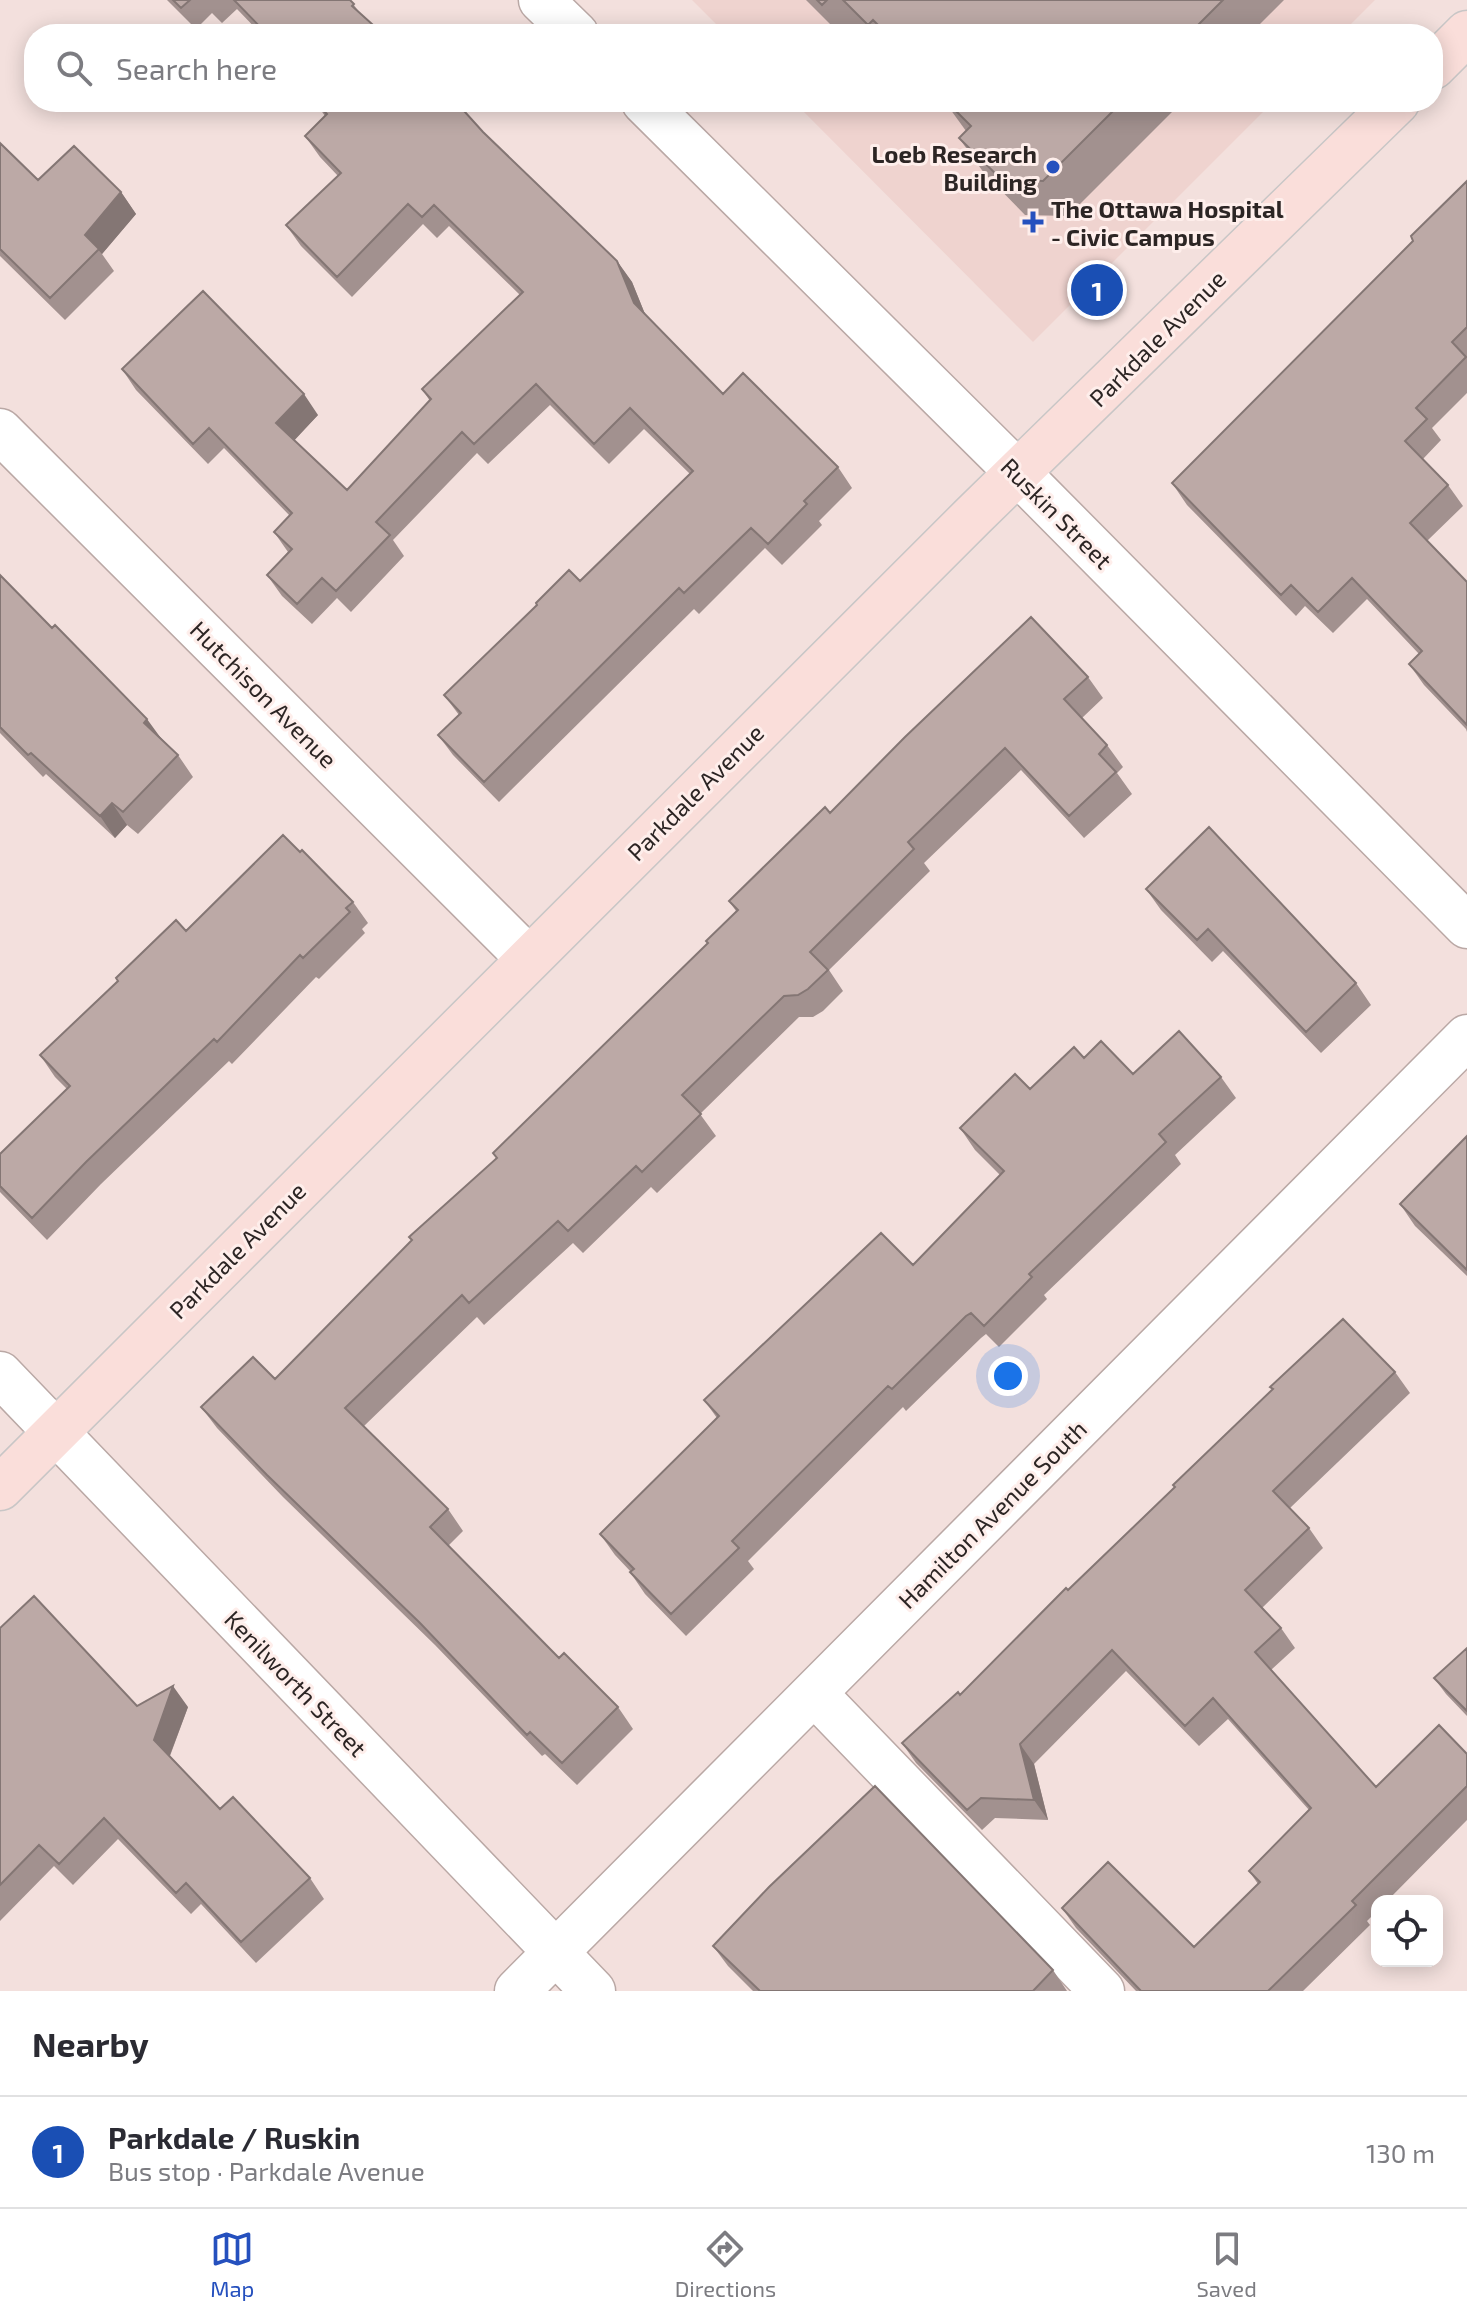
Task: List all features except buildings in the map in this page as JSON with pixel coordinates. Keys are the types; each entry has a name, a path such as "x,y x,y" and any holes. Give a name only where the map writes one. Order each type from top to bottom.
{"main road":[{"path":"1443,57 1467,33"},
{"name":"Parkdale Avenue","path":"0,1488 972,517 1387,112"}],"street":[{"path":"541,0 566,24"},
{"name":"Ruskin Street","path":"654,112 1019,474 1467,926"},
{"name":"Hutchison Avenue","path":"0,431 528,958"},
{"name":"Hamilton Avenue South","path":"517,1991 1467,1037"},
{"name":"Kenilworth Street","path":"0,1374 593,1991"},
{"path":"814,1693 1102,1991"}],"shaded area":[{"path":"692,0 1375,0 1351,24 716,24"},
{"name":"The Ottawa Hospital - Civic Campus","path":"804,112 1263,112 1033,342"}],"place":[{"name":"Loeb Research Building","path":"1053,167"},
{"name":"The Ottawa Hospital - Civic Campus","path":"1033,222"},
{"name":"Parkdale / Ruskin","path":"1097,290"}]}
